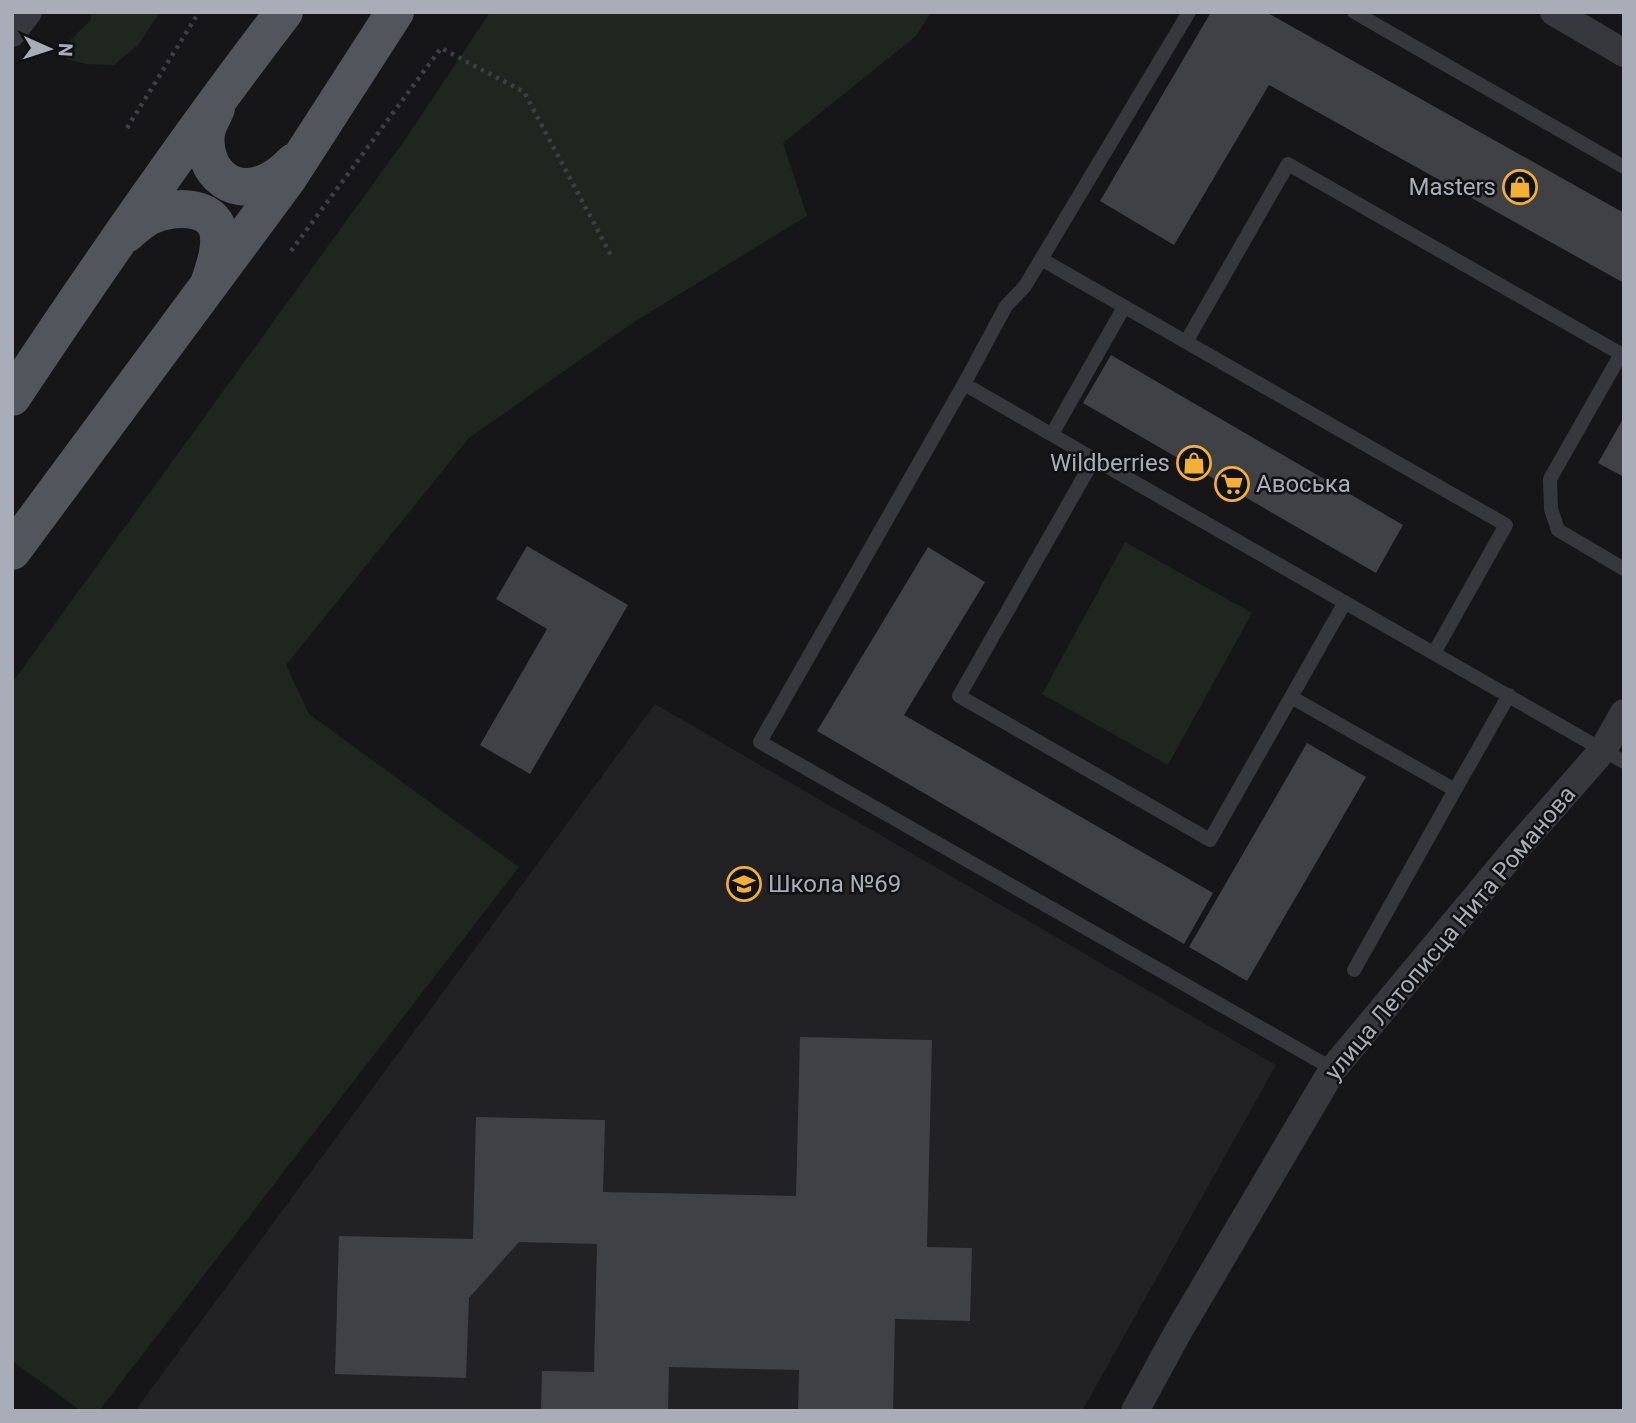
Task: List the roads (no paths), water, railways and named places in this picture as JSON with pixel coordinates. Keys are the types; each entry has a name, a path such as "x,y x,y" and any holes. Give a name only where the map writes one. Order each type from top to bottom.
{"main road":[{"path":"12,397 111,248 224,90 284,12"},
{"path":"12,551 304,153 395,12"},
{"path":"224,90 206,131 206,152 218,177 231,185 258,185 272,180 304,153"},
{"path":"111,248 138,223 151,215 172,209 188,209 205,214 216,227 218,240 217,259 208,287"}],"street":[{"path":"12,33 28,12"},
{"path":"1554,12 1624,53"},
{"name":"улица Летописца Нита Романова","path":"1135,1411 1178,1332 1333,1069 1507,859 1613,756 1624,713"}],"lane":[{"path":"1189,12 1025,286 1006,306 760,742 1333,1069"},
{"path":"1354,12 1624,167"},
{"path":"1186,342 1288,164 1621,354 1550,479 1551,509 1558,530 1624,569"},
{"path":"1041,260 1506,525 1434,653"},
{"path":"1052,434 1124,307"},
{"path":"964,384 1613,756"},
{"path":"1094,458 959,696 1210,840 1345,602"},
{"path":"1353,970 1509,695"},
{"path":"1291,696 1455,790"}],"place":[{"name":"Masters","path":"1520,187"},
{"name":"Wildberries","path":"1194,463"},
{"name":"Авоська","path":"1232,484"},
{"name":"Школа №69","path":"744,884"}]}
